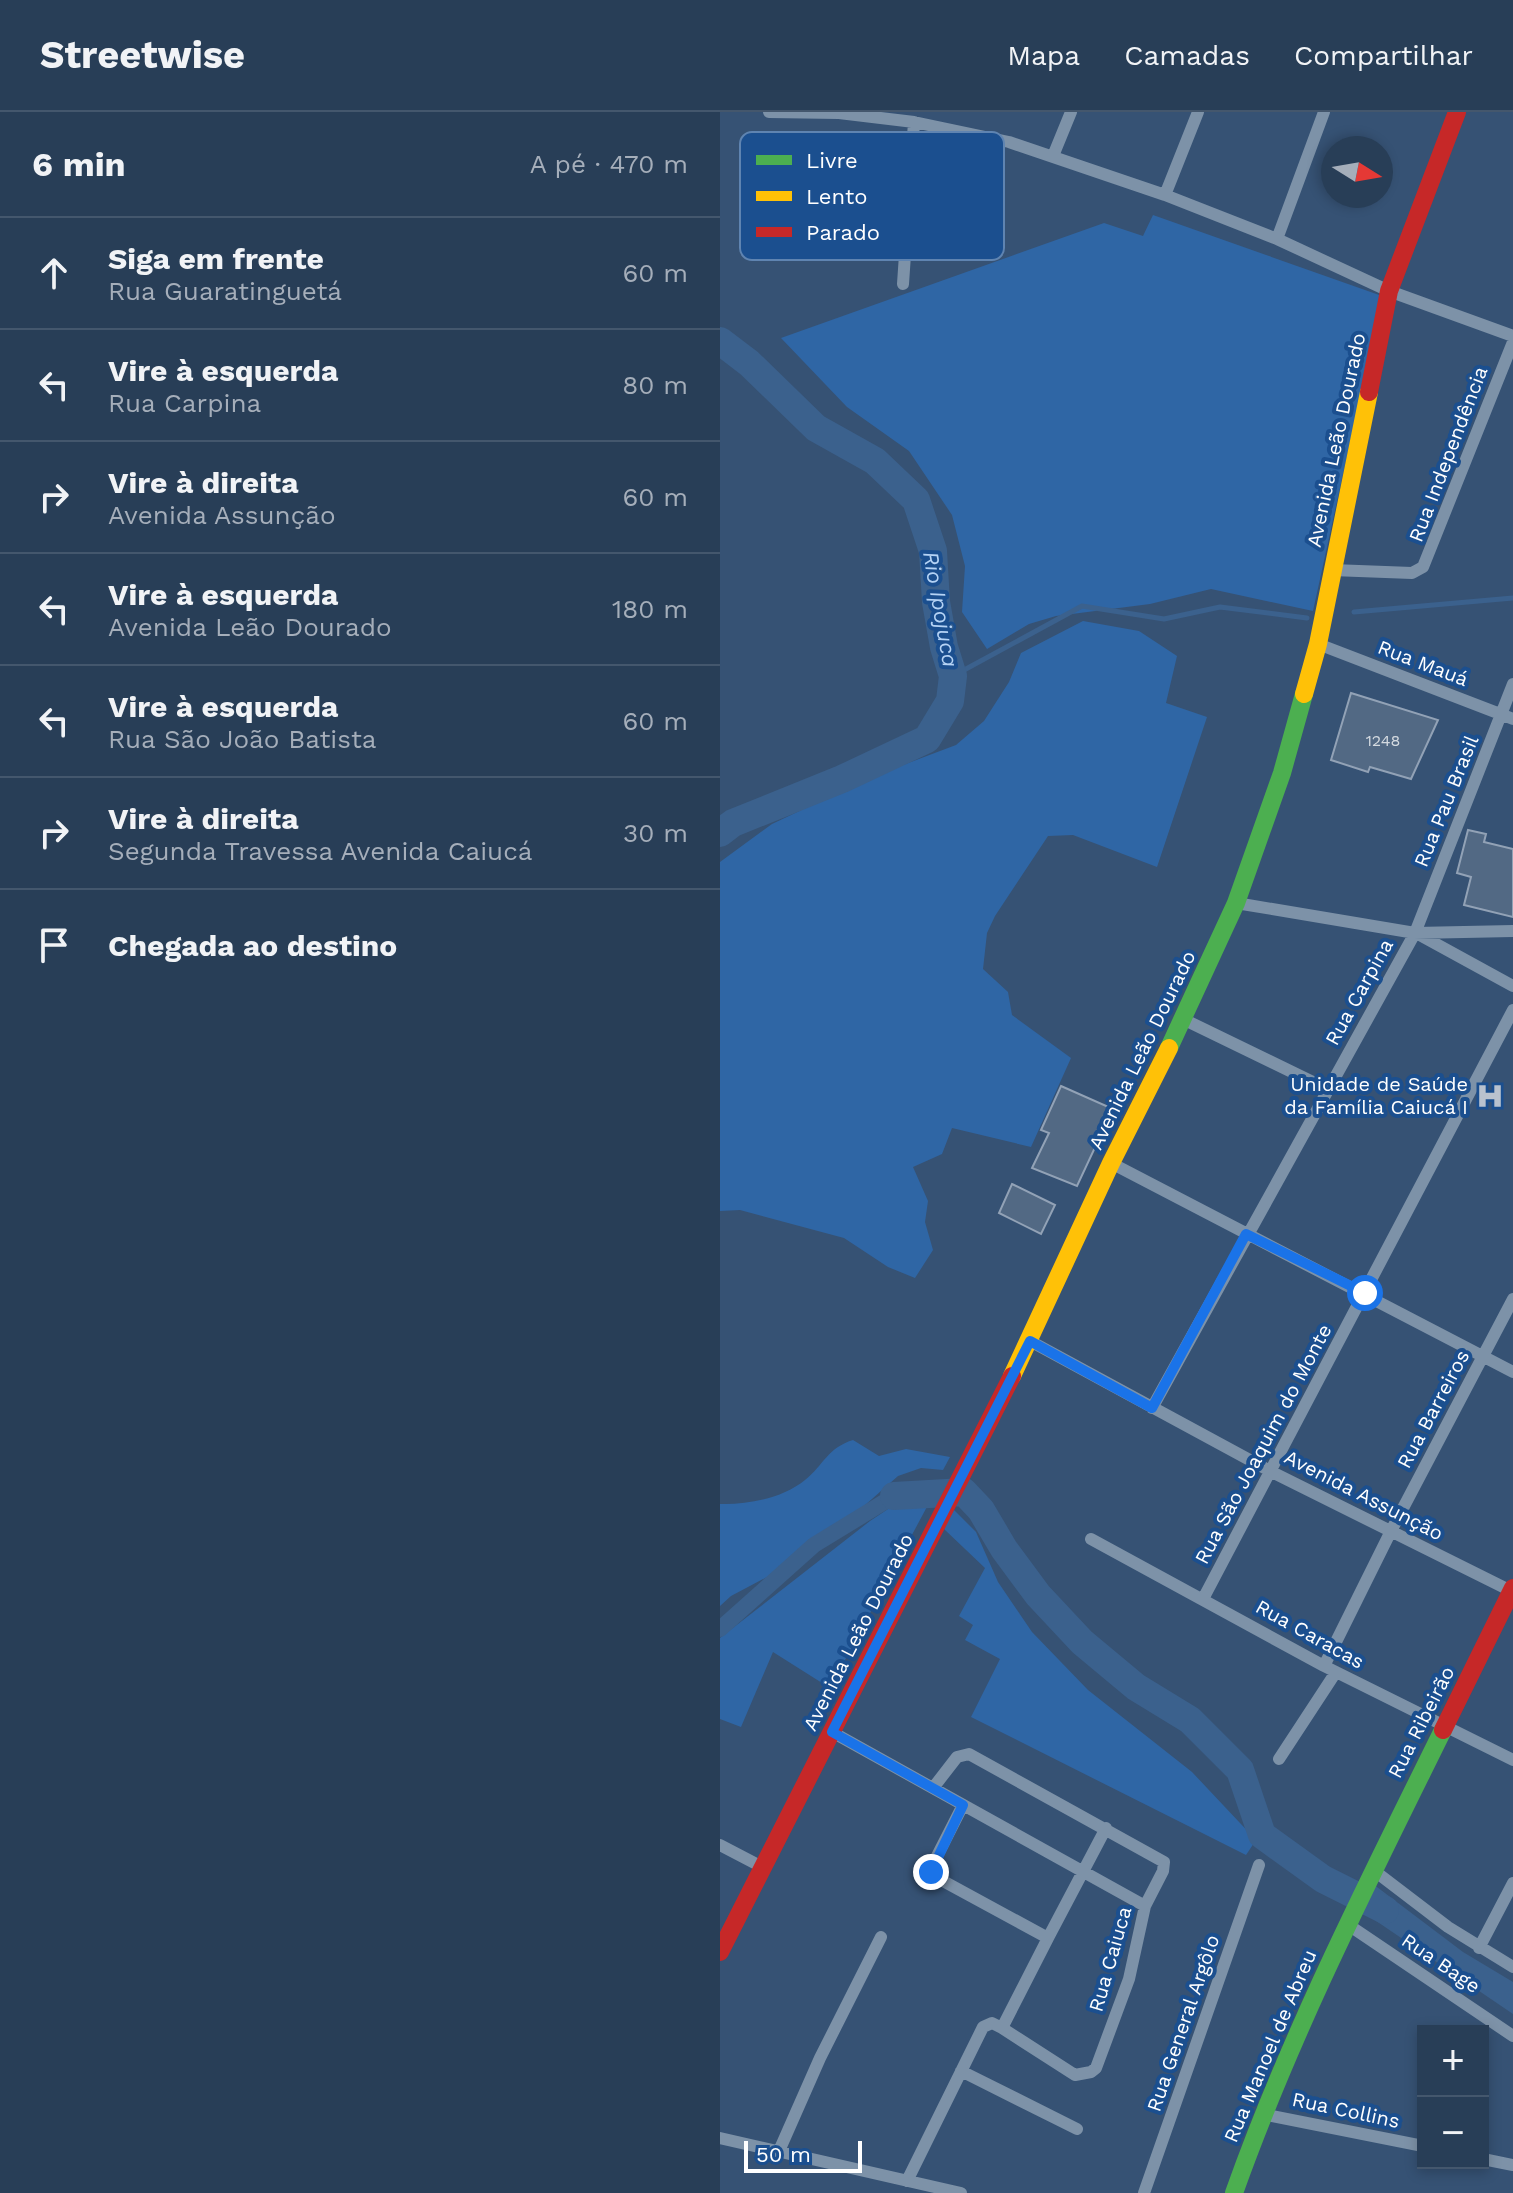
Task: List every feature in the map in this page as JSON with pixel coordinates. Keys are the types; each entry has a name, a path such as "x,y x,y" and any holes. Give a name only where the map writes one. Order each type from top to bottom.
{"main road":[{"name":"Avenida Leão Dourado","path":"720,1952 1030,1341 1111,1163 1183,1019 1236,903 1282,773 1318,644 1389,291 1457,112"},
{"name":"Rua Ribeirão","path":"1348,1921 1512,1590"},
{"name":"Rua Manoel de Abreu","path":"1234,2193 1262,2114 1348,1921"}],"street":[{"path":"769,112 839,113 967,132"},
{"path":"1053,156 1071,112"},
{"path":"1165,195 1198,112"},
{"path":"1277,239 1324,112"},
{"path":"913,132 914,122"},
{"path":"1004,142 1165,195 1277,239 1389,291 1513,336"},
{"path":"903,284 905,260"},
{"name":"Rua Independência","path":"1332,570 1412,573 1423,567 1513,342"},
{"name":"Rua Mauá","path":"1318,644 1507,717"},
{"name":"Rua Pau Brasil","path":"1415,933 1507,717 1513,684"},
{"path":"1236,903 1415,933 1513,931"},
{"path":"1415,933 1513,986"},
{"name":"Rua Carpina","path":"1152,1408 1415,933"},
{"name":"Rua São Joaquim do Monte","path":"1203,1599 1513,1010"},
{"path":"1183,1019 1327,1089"},
{"path":"1111,1163 1513,1372"},
{"name":"Rua Barreiros","path":"1279,1759 1330,1669 1391,1531 1513,1299"},
{"name":"Avenida Assunção","path":"1030,1341 1270,1471 1512,1590"},
{"name":"Rua Caracas","path":"1091,1539 1330,1669 1513,1760"},
{"path":"832,1732 1145,1906"},
{"path":"907,2181 983,2027 992,2023 1002,2028 1106,1828 975,1757 963,1754 957,1757 933,1788"},
{"path":"963,1805 933,1864 932,1875 1048,1938"},
{"name":"Rua Caiuca","path":"1002,2028 1075,2075 1096,2068 1129,1979 1145,1906 1163,1871 1164,1862 1106,1828"},
{"path":"720,1845 764,1868"},
{"name":"Rua General Argôlo","path":"1144,2193 1259,1865"},
{"path":"1371,1872 1479,1948 1513,1967"},
{"path":"1479,1948 1513,1883"},
{"name":"Rua Bage","path":"1348,1921 1513,2036"},
{"path":"779,2151 820,2058 881,1937"},
{"path":"961,2071 1077,2129"},
{"name":"Rua Collins","path":"1262,2114 1417,2145"},
{"path":"720,2138 961,2193"},
{"path":"1489,2160 1513,2165"}],"shaded area":[{"path":"1153,215 1382,296 1313,611 1211,589 1150,604 1056,616 1029,624 987,649 962,612 965,566 952,515 909,451 847,407 781,338 1104,223 1143,236"},
{"path":"1083,621 1139,631 1177,656 1166,703 1207,717 1157,867 1073,835 1048,836 987,933 983,969 1008,992 1012,1015 1071,1058 1031,1147 952,1128 942,1154 913,1167 928,1201 925,1222 933,1250 915,1278 888,1267 844,1238 740,1210 720,1211 720,862 772,824 871,777 956,745 984,721 1009,682 1021,653"},
{"path":"853,1440 879,1456 906,1449 950,1457 943,1470 921,1468 898,1476 847,1521 820,1536 797,1557 731,1596 720,1606 720,1504 753,1502 776,1496 805,1480 831,1452"},
{"path":"897,1503 929,1503 830,1688 773,1652 741,1727 720,1719 720,1638"},
{"path":"953,1509 976,1532 998,1582 1032,1632 1088,1690 1192,1772 1256,1840 1246,1855 971,1717 1000,1659 965,1640 973,1625 959,1616 985,1568 944,1529"},
{"path":"1373,1884 1463,1952 1513,1982 1513,2014 1360,1910"}],"building":[{"path":"1351,693 1438,720 1411,779 1370,767 1368,772 1331,760"},
{"path":"1468,830 1486,834 1484,842 1513,849 1513,917 1464,905 1471,877 1457,873"},
{"path":"1061,1086 1113,1109 1077,1186 1032,1168 1049,1133 1041,1130"},
{"path":"1012,1184 1055,1205 1041,1234 999,1213"}],"waterway":[{"name":"Rio Ipojuca","path":"720,341 749,363 816,428 875,461 916,500 933,551 936,602 953,676 950,701 927,739 842,779 733,823 720,833"},
{"path":"1354,612 1513,598"},
{"path":"953,676 1082,606 1164,619 1220,607 1307,618"},
{"path":"894,1496 964,1492 981,1510 1004,1549 1038,1595 1082,1642 1136,1687 1190,1720 1240,1770 1262,1835 1323,1879 1385,1910"},
{"path":"720,1629 814,1545 894,1496"}],"traffic: fast":[{"path":"1169,1048 1236,903 1282,773 1304,694"},
{"path":"1234,2193 1305,2016 1443,1730"}],"traffic: slow":[{"path":"1304,694 1318,644 1369,392"},
{"path":"1012,1376 1111,1163 1169,1048"}],"traffic: jam":[{"path":"1369,392 1389,291 1457,112"},
{"path":"720,1952 1012,1376"},
{"path":"1443,1730 1513,1588"}],"place":[{"name":"Unidade de Saúde da Família Caiucá I","path":"1490,1096"}],"route":[{"path":"931,1872 963,1805 832,1732 1030,1341 1152,1408 1246,1234 1365,1293"}]}
